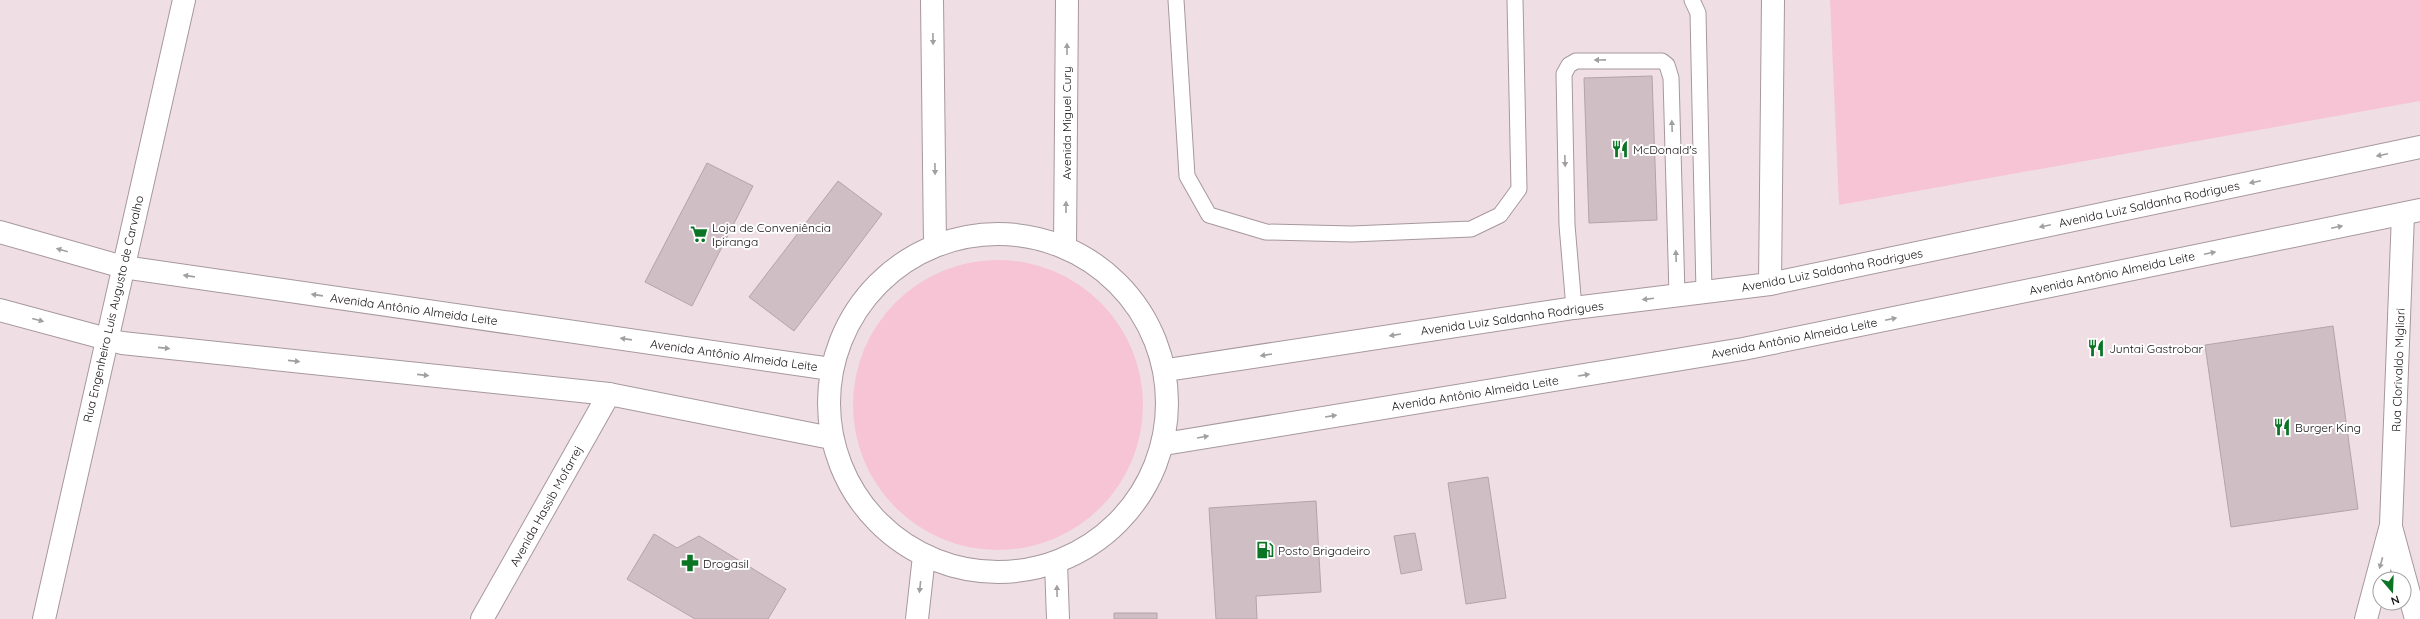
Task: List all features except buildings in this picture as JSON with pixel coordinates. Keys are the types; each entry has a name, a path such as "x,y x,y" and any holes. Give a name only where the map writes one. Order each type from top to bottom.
{"main road":[{"name":"Rua Engenheiro Luis Augusto de Carvalho","path":"44,619 106,339 184,0"},
{"path":"932,0 935,245"},
{"name":"Avenida Miguel Cury","path":"1066,246 1067,0"},
{"path":"1770,284 1773,0"},
{"name":"Avenida Luiz Saldanha Rodrigues","path":"1167,370 1574,308 1770,284 2420,147"},
{"name":"Avenida Antônio Almeida Leite","path":"1164,444 1743,349 2411,212"},
{"name":"Rua Clorivaldo Migliari","path":"2366,619 2391,525 2411,212"},
{"name":"Avenida Antônio Almeida Leite","path":"0,232 123,267 831,369"},
{"path":"986,234 1023,234 1066,246 1109,273 1143,311 1167,370 1169,401 1164,444 1142,494 1105,536 1056,563 1012,573 967,570 924,556 881,527 849,486 831,438 828,404 831,369 851,317 887,274 935,245 986,234"},
{"path":"0,310 122,343 609,394 831,438"},
{"name":"Avenida Hassib Mofarrej","path":"482,619 609,394"},
{"name":"Rua Clorivaldo Migliari","path":"2391,525 2416,619"},
{"path":"917,619 924,556"},
{"path":"1056,563 1058,619"}],"lane":[{"path":"1176,0 1187,176 1209,215 1266,232 1352,234 1471,229 1500,215 1519,189 1515,0"},
{"path":"1692,0 1698,13 1704,292"},
{"path":"1574,308 1567,224 1564,74 1569,65 1576,61 1662,61 1667,65 1671,78 1677,295"}],"shaded area":[{"path":"1830,0 2420,0 2420,101 1839,205"},
{"path":"998,260 1040,266 1066,277 1090,293 1110,313 1126,337 1137,363 1143,405 1137,447 1126,473 1110,497 1090,517 1066,533 1040,544 998,550 956,544 930,533 906,517 886,497 870,473 859,447 853,405 859,363 870,337 886,313 906,293 930,277 956,266"}],"place":[{"name":"McDonald's","path":"1620,149"},
{"name":"Loja de Conveniência Ipiranga","path":"699,234"},
{"name":"Juntai Gastrobar","path":"2096,348"},
{"name":"Burger King","path":"2282,427"},
{"name":"Posto Brigadeiro","path":"1265,550"},
{"name":"Drogasil","path":"690,563"}]}
